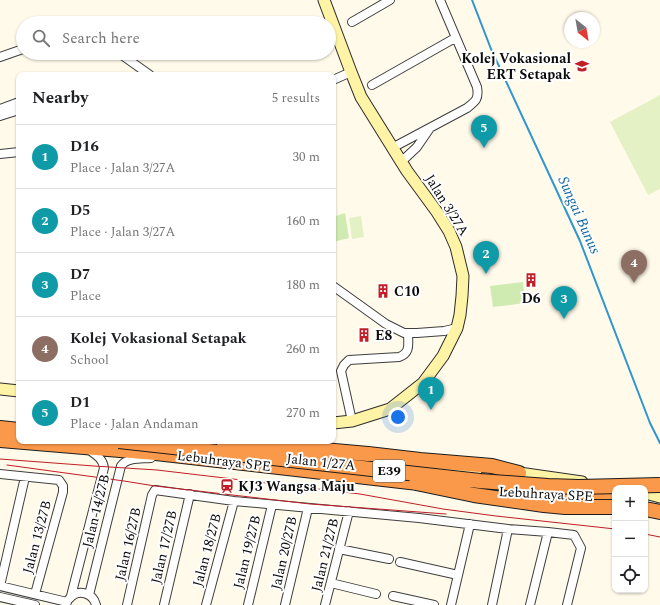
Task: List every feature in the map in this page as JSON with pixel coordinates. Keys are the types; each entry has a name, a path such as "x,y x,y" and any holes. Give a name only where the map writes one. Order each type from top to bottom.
{"highway":[{"path":"0,428 16,430"},
{"name":"Lebuhraya SPE","path":"0,440 16,441"},
{"name":"Lebuhraya SPE","path":"48,444 156,453 509,493 574,497 612,496"},
{"name":"Lebuhraya SPE","path":"146,444 480,481 579,487 660,485"},
{"path":"256,444 492,466 519,473"},
{"name":"E39","path":"416,483 474,495 544,505 612,508"},
{"path":"648,494 660,496"},
{"path":"648,510 660,512"}],"main road":[{"name":"Jalan 3/27A","path":"324,0 330,16"},
{"name":"Jalan 3/27A","path":"336,32 361,97 401,162 449,231 456,247 463,276 460,315 456,328 443,356 423,383 390,409 352,421 336,423"},
{"path":"0,389 16,391"},
{"path":"0,424 16,426"},
{"name":"Jalan 1/27A","path":"0,443 612,508"},
{"name":"Jalan 1/27A","path":"188,444 369,464 519,473 612,487"},
{"path":"235,449 246,444"},
{"path":"262,444 266,449 274,453"},
{"path":"648,517 660,519"}],"street":[{"path":"352,22 390,0"},
{"path":"392,148 467,108 474,102 478,94 477,87 440,0"},
{"path":"372,85 455,38"},
{"path":"0,57 16,51"},
{"path":"129,60 146,72"},
{"path":"336,79 351,72"},
{"path":"0,108 16,103"},
{"path":"0,116 16,111"},
{"path":"401,162 417,148 432,126"},
{"path":"0,154 16,152"},
{"path":"336,288 386,324 404,333 444,331 456,328"},
{"path":"352,421 341,371 344,365 349,360 399,357 405,355 408,349 408,333"},
{"name":"Jalan 14/27B","path":"68,601 104,468 101,458 92,452"},
{"name":"Jalan 14/27B","path":"89,595 121,466 127,460 152,458"},
{"path":"0,474 25,477 0,586 68,601 80,593 84,593 93,598 96,605"},
{"name":"Jalan 13/27B","path":"25,477 59,480 63,486 63,492 35,594"},
{"name":"Jalan 16/27B","path":"127,605 152,495 155,490 190,494"},
{"path":"190,494 234,501 349,511 574,535 581,548 568,605"},
{"name":"Jalan 17/27B","path":"164,605 190,494"},
{"name":"Jalan 18/27B","path":"206,605 234,501"},
{"name":"Jalan 19/27B","path":"248,605 272,505"},
{"name":"Jalan 20/27B","path":"285,605 308,508"},
{"name":"Jalan 21/27B","path":"326,605 349,511"},
{"path":"451,605 470,524"},
{"path":"492,605 508,529"},
{"path":"530,605 548,532"},
{"path":"339,549 389,559"},
{"path":"400,562 458,575"},
{"path":"331,583 376,594"},
{"path":"0,596 35,605"},
{"path":"393,596 434,605"}],"green space":[{"path":"660,95 660,189 648,195 610,122"},
{"path":"345,213 349,238 336,241 336,216"},
{"path":"361,216 364,237 352,239 349,218"},
{"path":"523,282 525,303 493,307 490,286"}],"waterway":[{"name":"Sungai Bunus","path":"472,0 491,49 580,241 650,423 660,443"}],"tram line":[{"path":"0,459 157,470 360,494 443,509 496,516 612,529"},
{"path":"7,465 155,486 310,504 446,514"},
{"path":"648,535 660,537"}],"place":[{"name":"Kolej Vokasional ERT Setapak","path":"582,66"},
{"name":"D1","path":"484,148"},
{"name":"D5","path":"486,274"},
{"name":"D6","path":"531,280"},
{"name":"Kolej Vokasional Setapak","path":"634,283"},
{"name":"C10","path":"383,291"},
{"name":"D7","path":"564,319"},
{"name":"E8","path":"364,335"},
{"name":"D16","path":"431,410"},
{"name":"KJ3 Wangsa Maju","path":"227,486"}]}
